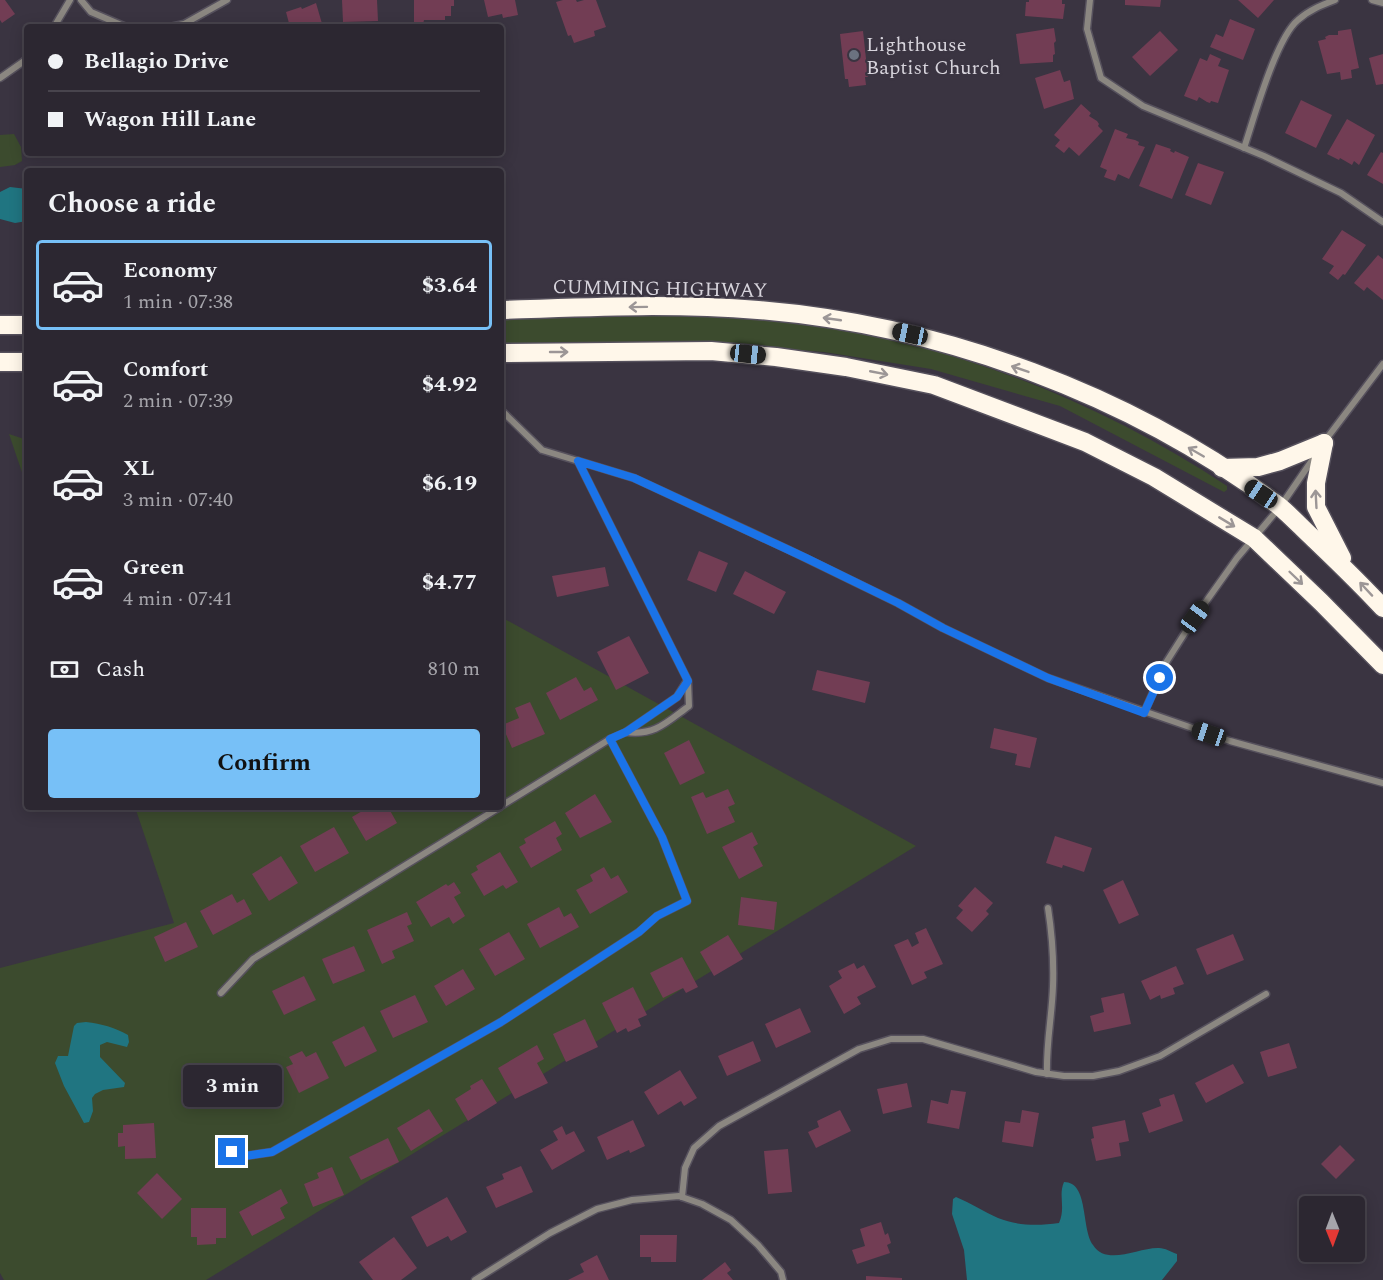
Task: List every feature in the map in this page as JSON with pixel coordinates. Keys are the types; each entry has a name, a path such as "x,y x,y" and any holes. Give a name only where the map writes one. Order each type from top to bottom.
{"highway":[{"name":"CUMMING HIGHWAY","path":"504,310 686,306 758,310 850,321 900,332 970,352 1038,375 1124,410 1222,468 1280,507 1348,570 1383,608"},
{"path":"0,325 24,325"},
{"path":"504,353 711,351 846,367 934,385 1084,442 1154,477 1254,538 1383,665"},
{"path":"0,362 24,362"},
{"path":"1222,468 1258,467 1280,461 1323,443"},
{"path":"1323,443 1316,483 1316,507 1348,570"}],"street":[{"path":"56,24 70,0"},
{"path":"81,0 91,12 119,24"},
{"path":"184,24 227,0"},
{"path":"1090,0 1087,29 1101,78 1143,106 1244,148 1341,193 1383,222"},
{"path":"1244,148 1282,40 1296,21 1316,8 1335,0"},
{"path":"1372,0 1383,3"},
{"path":"0,78 24,61"},
{"path":"1144,713 1173,652 1231,566 1280,507 1323,443 1383,364"},
{"path":"504,413 542,450 634,478 807,559 1048,678 1230,741 1383,783"},
{"path":"578,461 688,681 689,706 658,728 641,734 626,732"},
{"path":"504,805 610,739 626,732 677,697 688,681"},
{"path":"651,714 658,728"},
{"path":"220,1149 245,1156 272,1152 501,1022 639,932 657,916 687,901 662,837 610,739"},
{"path":"221,993 254,959 495,810"},
{"path":"1047,1074 1046,1049 1053,988 1054,946 1048,908"},
{"path":"682,1197 686,1168 694,1148 719,1126 859,1049 891,1039 923,1039 1047,1074 1093,1076 1119,1071 1160,1056 1266,994"},
{"path":"475,1280 550,1233 597,1209 632,1200 682,1197 702,1204 731,1220 758,1245 781,1272 783,1280"}],"green space":[{"path":"14,134 21,147 22,161 15,165 0,167 0,135"},
{"path":"696,315 751,318 791,322 917,346 972,362 1078,403 1179,456 1227,486 1227,490 1224,492 1060,406 931,369 824,352 696,342 504,348 504,319"},
{"path":"9,434 24,439 24,478"},
{"path":"504,619 916,846 206,1280 4,1280 0,1273 0,968 174,923 136,810 504,810"}],"water":[{"path":"10,187 24,189 24,222 15,223 0,219 0,192"},
{"path":"86,1022 118,1030 128,1035 129,1042 127,1047 107,1042 100,1045 100,1057 125,1083 124,1087 103,1090 95,1094 92,1098 93,1111 89,1122 84,1123 64,1086 55,1063 58,1056 68,1056 74,1026 77,1023"},
{"path":"1064,1182 1072,1184 1077,1189 1081,1197 1089,1237 1099,1251 1106,1255 1115,1255 1159,1248 1177,1254 1177,1261 1162,1280 967,1280 964,1250 952,1214 953,1199 956,1197 1013,1223 1036,1225 1059,1223"}],"building":[{"path":"0,0 5,0 15,14 2,23 0,20"},
{"path":"342,0 377,0 378,21 343,22"},
{"path":"414,0 454,0 454,6 451,6 451,16 445,16 445,20 424,20 423,24 414,24"},
{"path":"484,0 515,0 518,15 503,18 502,14 488,17"},
{"path":"576,0 577,2 596,0 606,27 594,31 595,36 574,43 571,35 568,36 556,2"},
{"path":"1029,0 1062,0 1062,4 1065,4 1063,19 1025,16 1026,2"},
{"path":"1125,0 1161,0 1160,7 1125,5"},
{"path":"1238,0 1274,0 1258,18"},
{"path":"316,3 322,24 289,24 286,12 301,7 302,9"},
{"path":"1230,19 1255,29 1243,60 1210,47 1216,34 1223,37"},
{"path":"1054,28 1056,41 1053,62 1020,64 1016,34"},
{"path":"1351,29 1359,68 1351,70 1352,78 1341,80 1340,72 1327,74 1318,41 1326,39 1325,37 1329,35 1338,35 1338,31"},
{"name":"Lighthouse Baptist Church","path":"863,31 868,77 865,77 866,85 849,87 848,79 845,79 840,34"},
{"path":"1160,31 1178,50 1150,76 1132,57"},
{"path":"1210,54 1221,59 1218,66 1229,70 1218,103 1211,101 1210,103 1199,97 1197,101 1184,96 1200,58 1207,61"},
{"path":"1383,54 1383,84 1376,85 1369,58"},
{"path":"1060,70 1064,82 1070,80 1074,99 1044,109 1035,78"},
{"path":"1301,100 1332,115 1316,148 1285,133"},
{"path":"1081,104 1091,113 1089,116 1097,121 1103,131 1079,156 1069,147 1064,153 1055,146 1060,140 1054,135"},
{"path":"1347,119 1375,135 1359,165 1354,161 1352,165 1327,154"},
{"path":"1115,129 1128,134 1126,138 1135,140 1139,142 1138,145 1145,147 1129,179 1118,174 1115,181 1104,177 1107,170 1100,167"},
{"path":"1156,144 1189,157 1172,199 1139,186"},
{"path":"1381,152 1383,153 1383,184 1367,175"},
{"path":"1198,163 1224,172 1211,205 1185,195"},
{"path":"1342,230 1366,245 1345,275 1343,274 1338,280 1329,273 1334,266 1322,259"},
{"path":"1378,255 1383,259 1383,300 1367,287 1364,291 1354,283"},
{"path":"699,551 728,563 716,592 687,580"},
{"path":"605,567 609,586 557,597 552,576"},
{"path":"745,571 786,592 774,614 733,594"},
{"path":"629,636 649,673 616,690 597,652"},
{"path":"817,670 870,682 865,703 812,690"},
{"path":"576,677 584,691 591,687 598,700 560,720 546,693"},
{"path":"530,702 545,734 512,748 504,724 519,718 515,708"},
{"path":"994,728 1037,738 1030,768 1015,765 1017,754 990,748"},
{"path":"689,740 705,773 680,785 664,753"},
{"path":"728,789 735,804 728,807 735,822 707,834 691,797 703,792 706,798"},
{"path":"595,794 612,822 580,838 565,813"},
{"path":"364,810 390,810 397,823 366,841 352,817"},
{"path":"555,821 562,834 556,838 562,850 531,868 519,847 526,843 524,839"},
{"path":"334,827 349,853 315,872 300,846"},
{"path":"752,832 758,844 753,847 763,866 739,879 722,847"},
{"path":"1055,836 1092,848 1084,872 1063,865 1062,868 1046,863"},
{"path":"500,852 518,882 506,889 503,885 484,896 471,874 478,870 476,866"},
{"path":"281,856 298,883 269,901 252,874"},
{"path":"604,867 611,879 618,875 628,892 590,914 576,890 593,881 590,875"},
{"path":"1123,880 1139,915 1119,924 1103,890"},
{"path":"454,882 461,893 454,897 465,916 453,924 449,917 431,927 416,902 446,884 448,886"},
{"path":"975,887 993,903 986,911 989,914 972,932 956,918 963,910 958,906"},
{"path":"232,894 237,903 244,899 252,914 213,935 200,911"},
{"path":"741,897 777,902 774,930 738,925"},
{"path":"559,907 564,917 571,913 579,927 540,948 527,924"},
{"path":"407,912 412,924 407,926 414,941 392,951 395,958 382,964 367,930"},
{"path":"186,922 198,947 165,962 154,937"},
{"path":"926,928 943,964 924,972 927,978 912,985 894,945 908,939 912,947 919,943 915,933"},
{"path":"509,932 525,959 495,976 479,949"},
{"path":"1233,934 1244,960 1207,975 1196,949"},
{"path":"728,935 743,959 714,976 700,952"},
{"path":"354,946 365,971 333,984 322,959"},
{"path":"682,957 698,987 686,993 683,988 663,998 650,973"},
{"path":"854,963 857,969 864,965 876,987 857,997 861,1004 844,1014 829,986 842,978 838,971"},
{"path":"1176,966 1184,984 1173,988 1175,994 1161,999 1160,995 1150,1000 1141,981"},
{"path":"463,969 475,989 446,1006 434,986"},
{"path":"304,976 316,1000 284,1015 272,991"},
{"path":"633,987 647,1015 638,1019 641,1026 628,1032 626,1028 617,1033 602,1003"},
{"path":"1124,993 1131,1024 1094,1032 1090,1016 1104,1012 1101,998"},
{"path":"415,995 428,1022 393,1038 380,1011"},
{"path":"800,1008 811,1032 776,1048 765,1024"},
{"path":"585,1019 598,1047 566,1062 553,1034"},
{"path":"364,1026 377,1051 345,1067 332,1042"},
{"path":"753,1041 761,1061 727,1076 718,1056"},
{"path":"1289,1043 1297,1068 1268,1077 1260,1052"},
{"path":"537,1045 544,1059 537,1063 548,1083 515,1099 498,1068"},
{"path":"302,1051 306,1057 316,1052 329,1078 299,1093 286,1067 293,1064 289,1057"},
{"path":"1233,1064 1244,1083 1206,1103 1195,1083"},
{"path":"680,1070 697,1098 684,1106 681,1101 658,1115 644,1092"},
{"path":"482,1079 497,1103 468,1121 455,1099"},
{"path":"907,1083 912,1107 883,1114 877,1089"},
{"path":"951,1090 966,1092 959,1129 927,1123 931,1100 948,1104"},
{"path":"1174,1094 1183,1121 1149,1133 1142,1113 1161,1106 1159,1099"},
{"path":"429,1109 443,1131 411,1151 397,1128"},
{"path":"840,1110 851,1131 816,1148 808,1132 819,1127 817,1121"},
{"path":"1022,1110 1039,1113 1033,1147 1002,1142 1005,1121 1020,1123"},
{"path":"633,1120 645,1146 607,1160 597,1137"},
{"path":"1125,1120 1129,1141 1119,1143 1121,1156 1096,1161 1091,1139 1094,1138 1092,1127"},
{"path":"154,1123 156,1158 125,1159 125,1146 118,1147 118,1133 123,1133 123,1125"},
{"path":"562,1126 566,1135 574,1131 585,1151 552,1170 540,1150 558,1140 553,1131"},
{"path":"388,1138 399,1162 361,1180 349,1157"},
{"path":"1340,1145 1355,1160 1336,1179 1321,1164"},
{"path":"788,1149 792,1192 768,1194 764,1151"},
{"path":"521,1166 533,1192 496,1208 486,1187 504,1179 502,1174"},
{"path":"332,1167 344,1195 313,1207 304,1184 319,1178 317,1173"},
{"path":"157,1173 182,1199 162,1219 137,1193"},
{"path":"281,1189 288,1203 280,1208 285,1218 252,1236 239,1212"},
{"path":"447,1197 467,1232 451,1241 448,1236 427,1247 411,1217"},
{"path":"191,1208 226,1208 226,1238 216,1238 216,1244 197,1245 197,1237 191,1237"},
{"path":"881,1222 885,1235 888,1233 891,1243 887,1245 890,1253 857,1264 852,1250 865,1246 860,1229"},
{"path":"640,1235 677,1235 676,1262 651,1262 651,1257 640,1257"},
{"path":"394,1237 417,1268 401,1280 373,1280 359,1262"},
{"path":"597,1255 609,1280 568,1280 584,1272 580,1264"},
{"path":"725,1262 731,1270 727,1273 733,1280 702,1280"},
{"path":"866,1276 902,1278 902,1280 866,1280"}],"place":[{"name":"Lighthouse Baptist Church","path":"854,55"}],"route":[{"path":"232,1152 245,1156 272,1152 501,1022 639,932 657,916 687,901 662,837 610,739 626,732 677,697 688,681 578,461 634,478 806,558 943,628 1048,678 1144,713 1160,678"}]}
